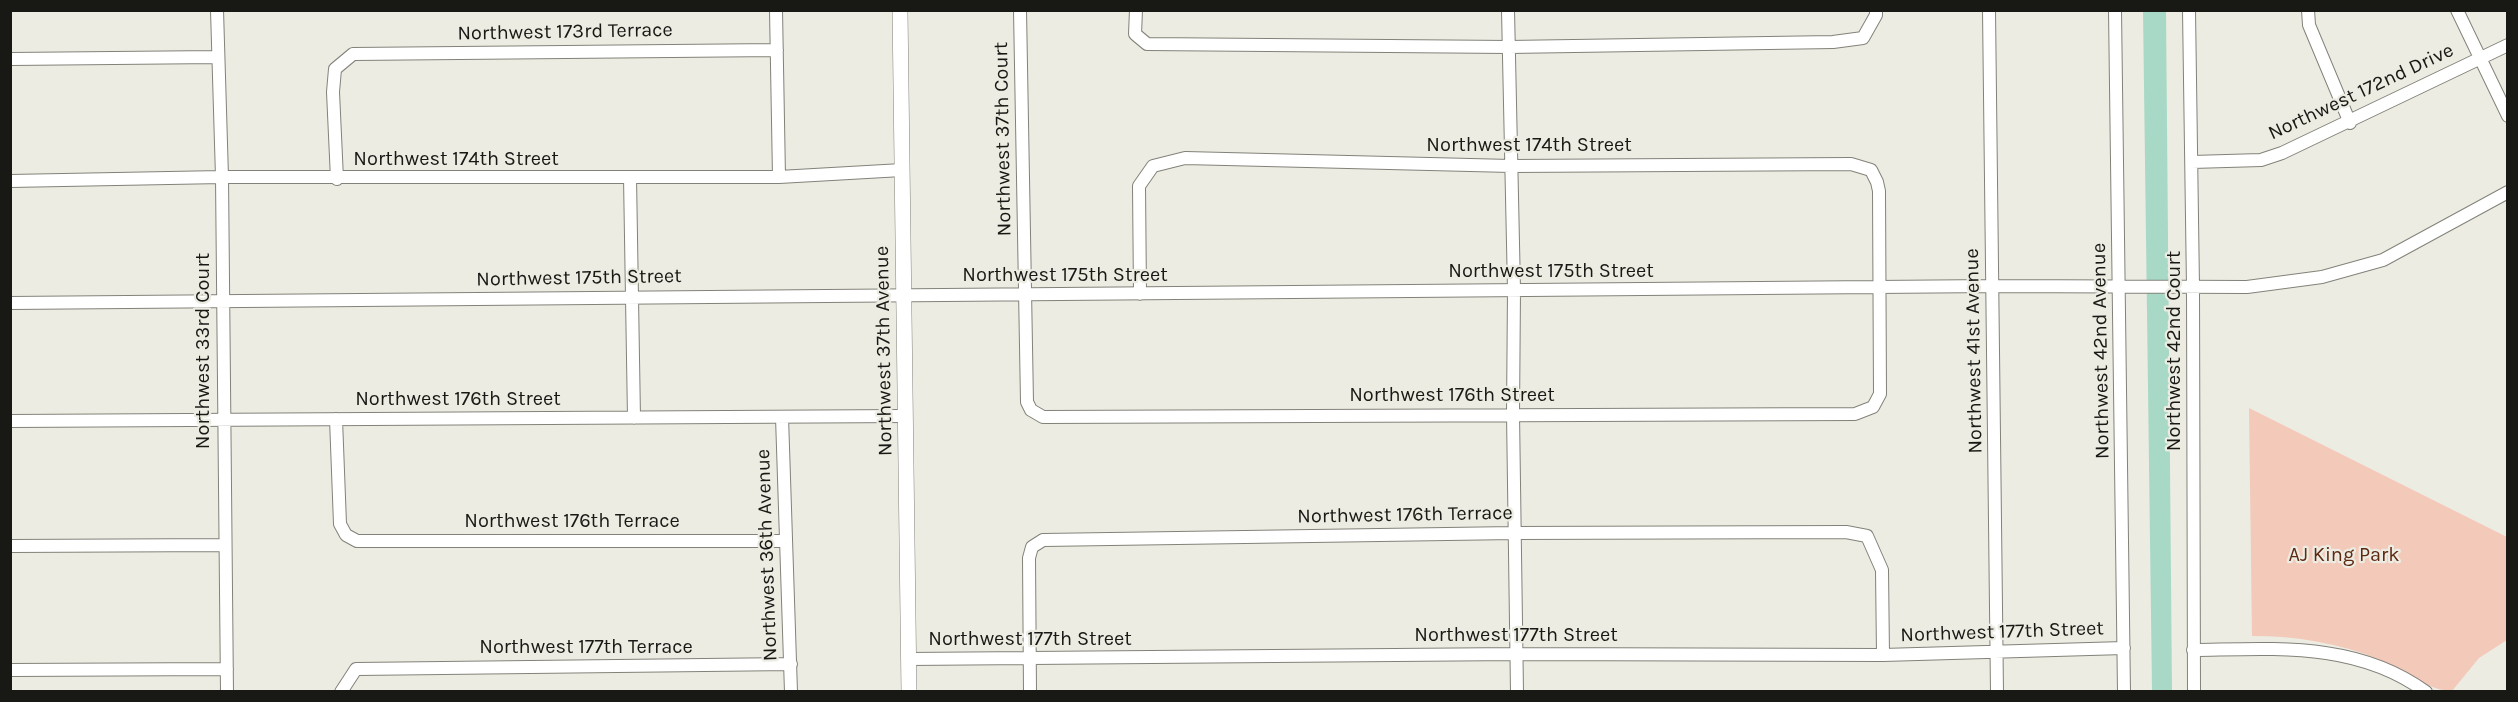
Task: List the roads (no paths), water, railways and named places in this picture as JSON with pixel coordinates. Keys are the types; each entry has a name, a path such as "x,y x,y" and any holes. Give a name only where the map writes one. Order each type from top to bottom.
{"main road":[{"name":"Northwest 37th Avenue","path":"900,10 909,692"}],"street":[{"name":"Northwest 33rd Court","path":"217,10 222,177 227,692"},
{"path":"776,10 779,177"},
{"name":"Northwest 37th Court","path":"1020,10 1027,402 1031,410"},
{"path":"1136,10 1135,34 1147,44 1509,47 1833,42 1863,38 1876,15 1876,10"},
{"path":"1508,10 1514,291 1513,414 1517,692"},
{"name":"Northwest 41st Avenue","path":"1989,10 1997,692"},
{"name":"Northwest 42nd Avenue","path":"2115,10 2124,692"},
{"name":"Northwest 42nd Court","path":"2189,10 2192,162 2187,287 2194,692"},
{"path":"2308,10 2309,25 2350,123"},
{"path":"2457,10 2508,116"},
{"name":"Northwest 172nd Drive","path":"2192,162 2261,160 2282,153 2350,123 2508,45"},
{"name":"Northwest 173rd Terrace","path":"337,179 333,92 335,69 353,54 777,50"},
{"path":"10,58 217,57"},
{"name":"Northwest 174th Street","path":"1140,294 1139,186 1153,166 1185,158 1511,166 1851,164 1871,170 1877,182 1880,288"},
{"name":"Northwest 174th Street","path":"10,181 222,177 337,179 779,177 902,170"},
{"path":"630,177 634,297 634,418"},
{"name":"Northwest 175th Street","path":"10,303 1993,286 2247,287 2311,278 2383,260 2508,192"},
{"name":"Northwest 176th Street","path":"1031,410 1042,417 1855,414 1873,407 1880,394 1880,288"},
{"name":"Northwest 176th Street","path":"10,421 906,416"},
{"name":"Northwest 36th Avenue","path":"782,417 791,692"},
{"name":"Northwest 176th Terrace","path":"336,419 340,524 346,535 357,541 786,541"},
{"name":"Northwest 176th Terrace","path":"1030,658 1029,558 1032,547 1043,540 1514,533 1768,532 1846,532 1867,536 1882,570 1883,655"},
{"path":"10,546 225,545"},
{"name":"Northwest 177th Street","path":"908,659 1517,654 1883,655 2124,648"},
{"path":"2193,650 2325,651 2368,661 2409,680 2426,692"},
{"path":"1030,658 1030,692"},
{"name":"Northwest 177th Terrace","path":"341,692 356,669 791,664"},
{"path":"10,670 227,669"}],"park label":[{"name":"AJ King Park","path":"2344,555"}]}
